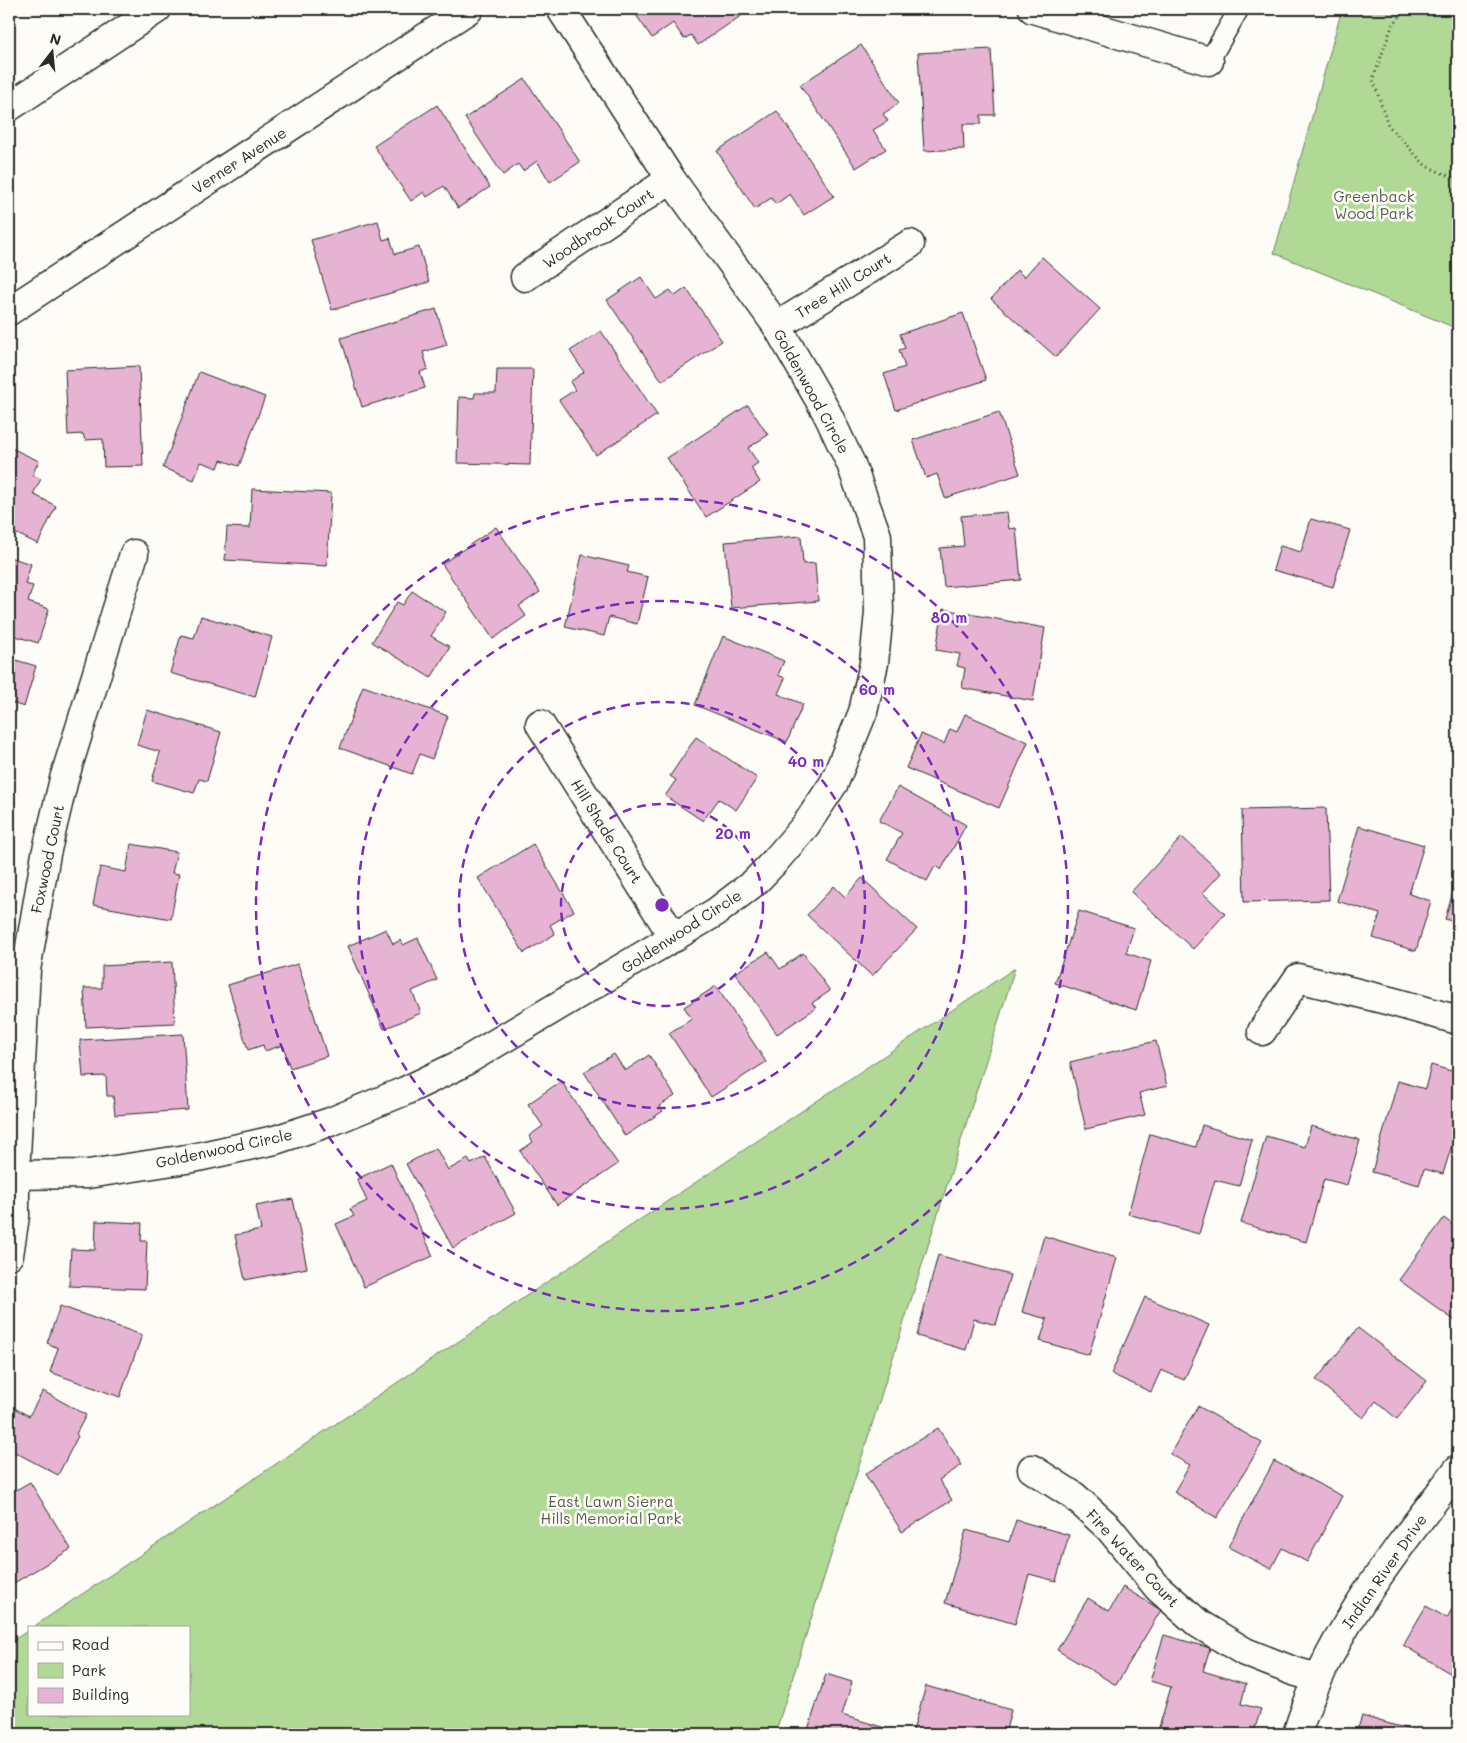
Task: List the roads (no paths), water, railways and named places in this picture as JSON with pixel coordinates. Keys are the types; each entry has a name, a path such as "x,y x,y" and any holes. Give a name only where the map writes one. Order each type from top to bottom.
{"main road":[{"path":"9,107 157,9"},
{"name":"Verner Avenue","path":"9,312 468,9"},
{"name":"Goldenwood Circle","path":"12,1175 88,1174 193,1158 276,1140 330,1122 405,1091 459,1065 716,912 755,882 776,861 806,825 834,783 863,712 874,663 880,612 877,536 851,464 827,413 777,326 671,179 561,9"},
{"path":"1033,9 1209,61"},
{"name":"Woodbrook Court","path":"525,277 671,179"},
{"name":"Tree Hill Court","path":"777,326 910,244"},
{"name":"Foxwood Court","path":"9,1255 14,1216 12,1175 26,970 46,854 64,779 134,554"},
{"name":"Hill Shade Court","path":"540,724 674,938"},
{"path":"1262,1031 1298,978 1458,1020"},
{"name":"Fire Water Court","path":"1032,1469 1074,1496 1110,1528 1158,1588 1199,1624 1245,1652 1293,1671 1318,1678"},
{"name":"Indian River Drive","path":"1297,1734 1318,1678 1345,1625 1380,1572 1458,1469"}],"lane":[{"path":"1209,61 1239,9"}],"park label":[{"name":"Greenback Wood Park","path":"1374,204"},
{"name":"East Lawn Sierra Hills Memorial Park","path":"611,1510"}]}
